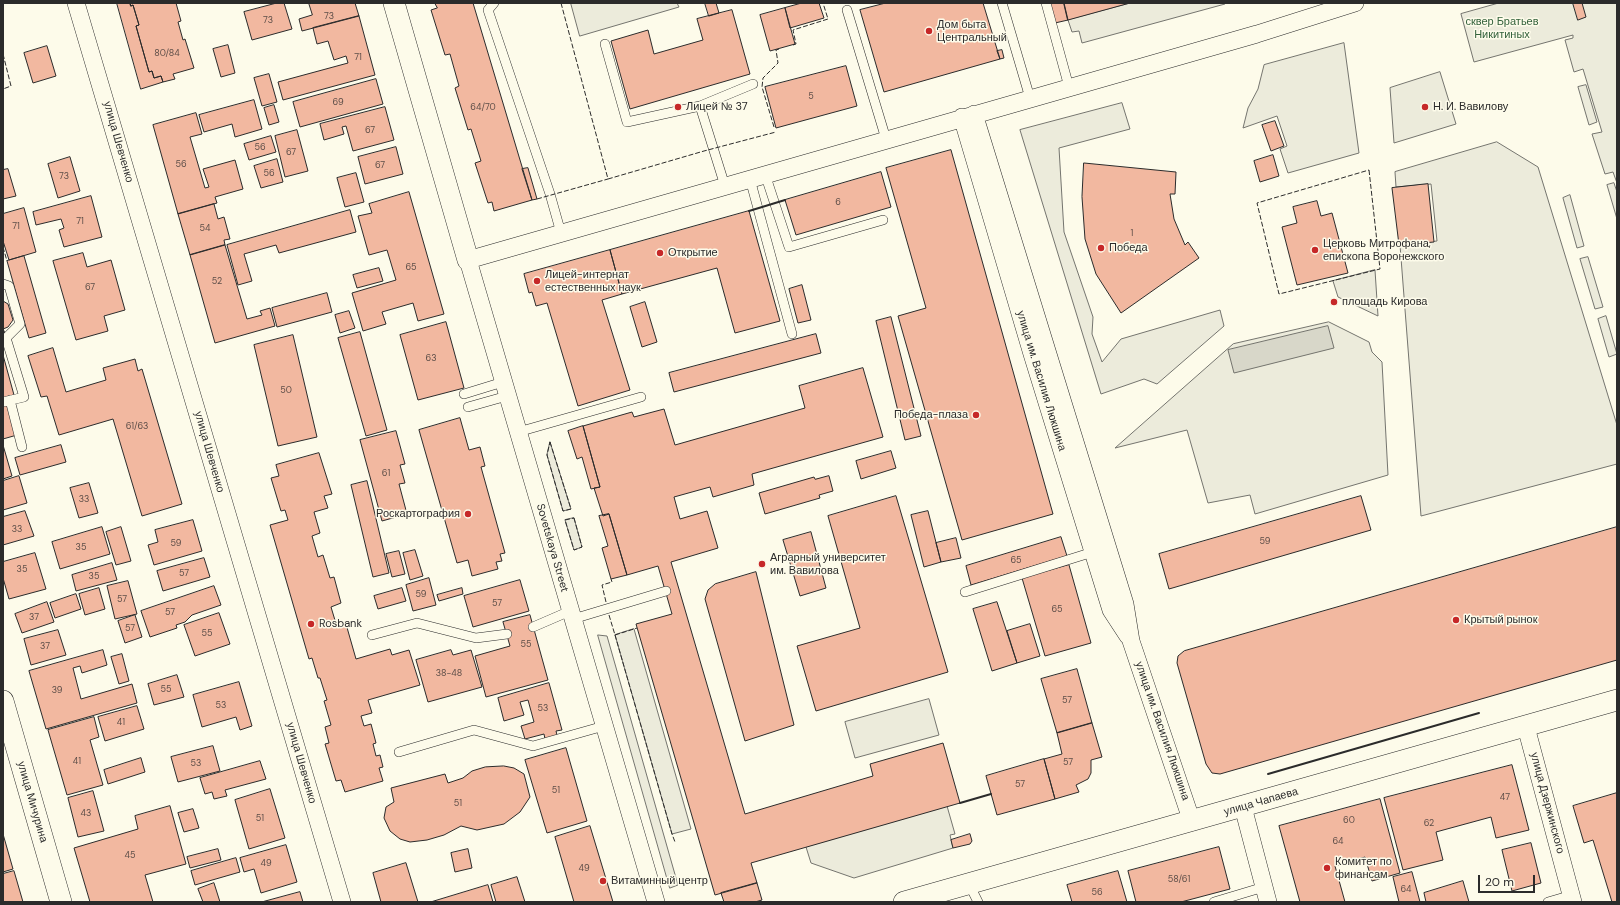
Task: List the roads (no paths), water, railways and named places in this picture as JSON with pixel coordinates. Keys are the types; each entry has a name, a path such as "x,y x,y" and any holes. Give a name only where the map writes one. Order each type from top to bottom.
{"street":[{"name":"улица Шевченко","path":"76,3 342,902"},
{"name":"Sovetskaya Street","path":"394,3 505,389 656,902"},
{"path":"468,260 886,139 1257,34 1349,4"},
{"name":"улица им. Василия Люкшина","path":"968,116 1032,354 1111,610 1131,641"},
{"name":"улица им. Василия Люкшина","path":"968,116 1125,604 1131,641 1192,822"},
{"name":"улица Чапаева","path":"904,902 1192,822 1617,700"},
{"name":"улица Мичурина","path":"3,701 61,902"},
{"name":"улица Дзержинского","path":"1526,727 1572,898"},
{"path":"1242,807 1266,894"}],"lane":[{"path":"1002,3 1030,98"},
{"path":"1046,3 1069,87"},
{"path":"489,5 550,194 561,233"},
{"path":"847,10 886,139"},
{"path":"604,44 627,122 700,106 752,84"},
{"path":"700,106 725,186"},
{"path":"757,176 789,247 882,220"},
{"path":"757,176 792,334"},
{"path":"3,284 9,286 20,324 4,338 24,397 7,401 22,447"},
{"path":"464,394 505,389"},
{"path":"468,407 505,389"},
{"path":"518,432 641,398"},
{"path":"965,592 1093,552"},
{"path":"533,627 572,615 666,591"},
{"path":"372,635 417,623 476,638 506,634"},
{"path":"399,752 474,730 533,746 604,726"},
{"path":"969,884 978,902"},
{"path":"1214,902 1266,894"},
{"path":"1548,902 1572,898"}],"place":[{"name":"Дом быта Центральный","path":"929,31"},
{"name":"Лицей № 37","path":"678,107"},
{"name":"Н. И. Вавилову","path":"1425,107"},
{"name":"Победа","path":"1101,248"},
{"name":"Церковь Митрофана, епископа Воронежского","path":"1315,250"},
{"name":"Открытие","path":"660,253"},
{"name":"Лицей-интернат естественных наук","path":"537,281"},
{"name":"площадь Кирова","path":"1334,302"},
{"name":"Победа-плаза","path":"976,415"},
{"name":"Роскартография","path":"468,514"},
{"name":"Аграрный университет им. Вавилова","path":"762,564"},
{"name":"Крытый рынок","path":"1456,620"},
{"name":"Rosbank","path":"311,624"},
{"name":"Комитет по финансам","path":"1327,868"},
{"name":"Витаминный центр","path":"603,881"}],"park label":[{"name":"сквер Братьев Никитиных","path":"1502,28"}]}
